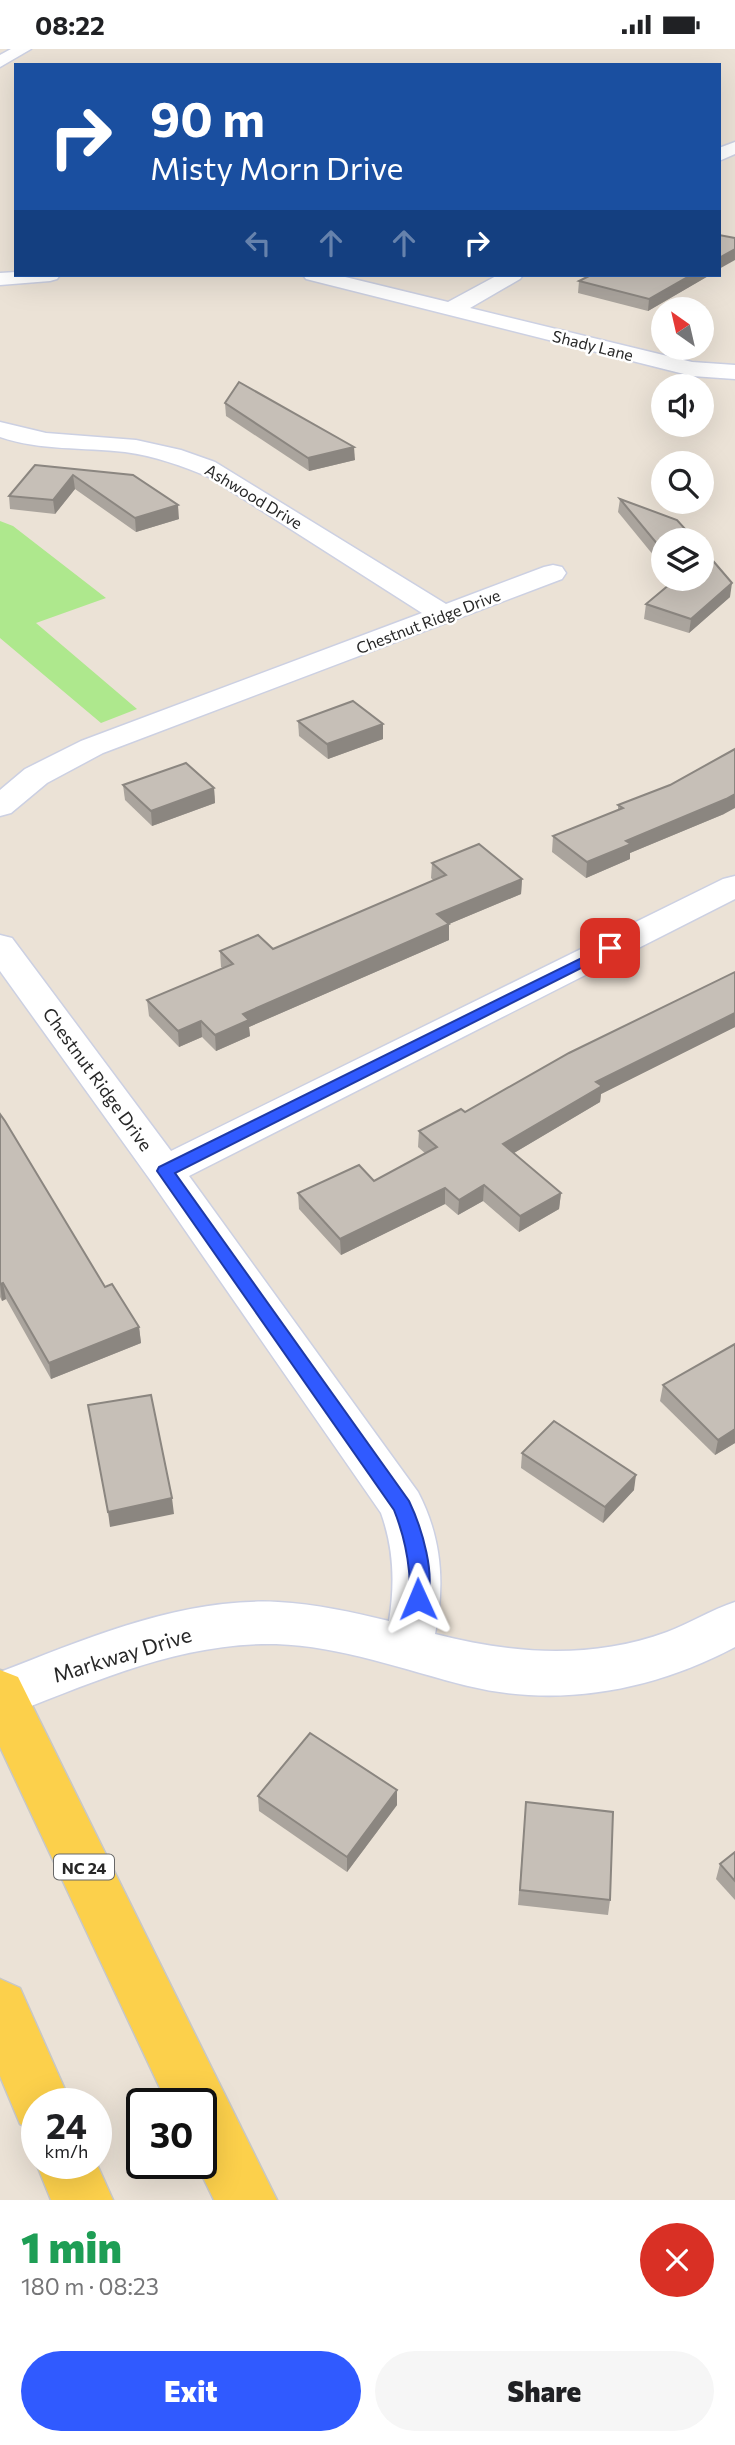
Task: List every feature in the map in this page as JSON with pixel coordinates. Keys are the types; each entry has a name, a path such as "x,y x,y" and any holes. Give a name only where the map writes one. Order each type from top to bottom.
{"main road":[{"name":"NC 24","path":"0,1694 191,2088"},
{"path":"0,2008 35,2088"},
{"path":"217,2142 246,2200"},
{"path":"73,2179 82,2200"}],"street":[{"path":"0,62 19,50"},
{"path":"0,279 25,277"},
{"name":"Shady Lane","path":"321,277 692,369 735,372"},
{"path":"452,309 509,277"},
{"name":"Ashwood Drive","path":"0,429 54,441 128,446 192,460 218,472 445,615"},
{"name":"Chestnut Ridge Drive","path":"0,806 36,776 92,747 553,573"},
{"path":"165,1171 735,886"},
{"name":"Chestnut Ridge Drive","path":"0,946 165,1171 402,1507 411,1528 420,1575 408,1649"},
{"name":"Markway Drive","path":"0,1694 169,1636 205,1629 275,1623 345,1632 524,1675 584,1674 653,1658 735,1623"}],"green space":[{"path":"0,521 13,526 106,598 36,623 137,709 101,723 0,638"}],"building":[{"path":"721,235 735,238 735,249 721,257"},
{"path":"587,277 688,277 649,299 579,281"},
{"path":"239,382 354,447 308,458 225,403"},
{"path":"35,465 133,475 178,505 135,518 73,475 53,500 9,496"},
{"path":"620,499 651,510 651,514 661,514 677,520 684,528 651,528 651,536"},
{"path":"714,562 732,583 691,619 646,604 662,591 714,591"},
{"path":"353,701 383,724 327,744 298,721"},
{"path":"735,749 735,794 726,799 626,841 631,844 587,862 553,836 623,808 618,805 670,785"},
{"path":"186,763 214,788 151,811 123,785"},
{"path":"479,844 522,879 437,914 449,924 243,1014 249,1020 215,1035 201,1021 178,1031 147,1000 233,964 220,951 258,935 273,949 446,875 432,863"},
{"path":"735,972 735,1013 596,1082 602,1086 503,1144 561,1193 520,1216 484,1185 459,1200 445,1188 340,1239 298,1193 359,1165 374,1181 437,1147 419,1131 461,1109 465,1112 569,1053"},
{"path":"0,1114 105,1287 112,1284 139,1327 49,1363 3,1283 0,1284"},
{"path":"735,1344 735,1429 718,1440 663,1385"},
{"path":"151,1395 172,1498 108,1512 88,1405"},
{"path":"554,1421 636,1475 605,1507 522,1453"},
{"path":"310,1733 397,1790 347,1857 258,1796"},
{"path":"526,1802 613,1812 610,1900 520,1890"},
{"path":"735,1852 735,1881 720,1864"}],"route":[{"path":"418,1599 420,1575 411,1528 402,1507 165,1171 610,948"}]}
